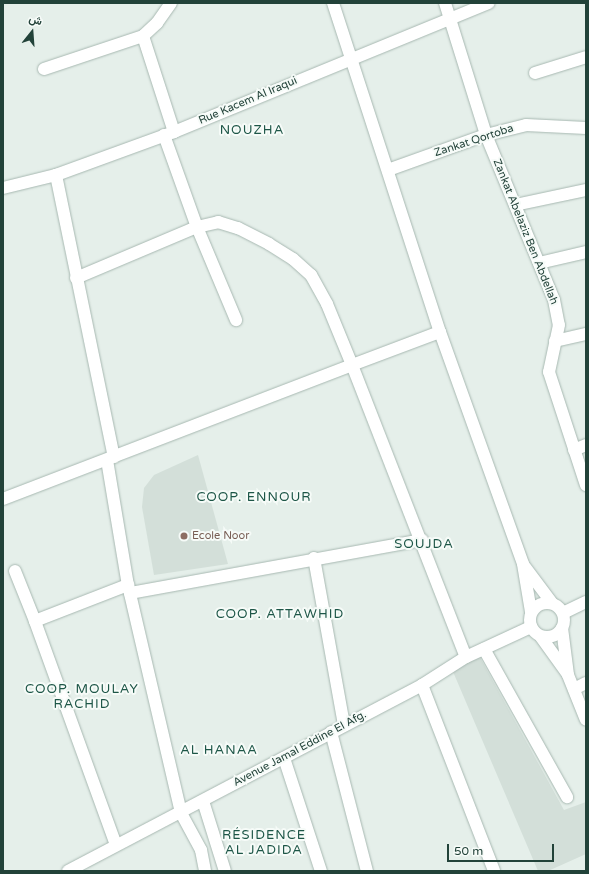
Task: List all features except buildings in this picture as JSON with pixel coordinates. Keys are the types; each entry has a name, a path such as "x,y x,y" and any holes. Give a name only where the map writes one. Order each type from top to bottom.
{"street":[{"path":"44,68 143,36 157,23 171,3"},
{"path":"333,3 352,57 440,332 523,564 531,612 531,627 541,637 568,675 586,720"},
{"name":"Zankat Abelaziz Ben Abdellah","path":"445,3 486,135 539,263 558,315 549,372 586,485"},
{"name":"Rue Kacem Al Iraqui","path":"3,188 56,175 169,133 449,17 490,3"},
{"path":"143,36 169,133 197,227 236,320"},
{"path":"535,73 586,57"},
{"name":"Zankat Qortoba","path":"388,170 486,135 526,125 586,128"},
{"path":"56,175 110,459 129,589 181,813 201,850 205,871"},
{"path":"515,205 586,190"},
{"path":"76,278 197,227 218,222 238,228 293,259 311,274 352,365 422,540 466,657"},
{"path":"539,263 586,252"},
{"path":"3,499 440,332"},
{"path":"555,341 586,334"},
{"path":"574,450 586,446"},
{"path":"35,621 129,589 422,540"},
{"path":"314,558 344,725"},
{"path":"523,564 552,604 562,613 562,628 568,675"},
{"path":"15,571 35,621 116,845"},
{"path":"562,613 586,602"},
{"path":"531,612 538,605 552,604"},
{"name":"Avenue Jamal Eddine El Afg.","path":"68,871 116,845 181,813 344,725 422,685 466,657 531,627"},
{"path":"541,637 551,637 562,628"},
{"path":"484,649 567,797"},
{"path":"574,689 586,684"},
{"path":"422,685 494,871"},
{"path":"331,732 367,871"},
{"path":"284,758 321,871"},
{"path":"203,801 225,871"}],"shaded area":[{"name":"Ecole Noor","path":"198,455 228,564 154,575 142,507 144,488 154,475"},
{"path":"477,652 564,810 586,802 586,854 548,871 538,871 451,667"}],"place":[{"name":"Ecole Noor","path":"184,536"}],"district":[{"name":"NOUZHA","path":"252,130"},
{"name":"COOP. ENNOUR","path":"254,497"},
{"name":"SOUJDA","path":"424,544"},
{"name":"COOP. ATTAWHID","path":"280,614"},
{"name":"COOP. MOULAY RACHID","path":"82,698"},
{"name":"AL HANAA","path":"219,750"},
{"name":"RÉSIDENCE AL JADIDA","path":"264,844"}]}
